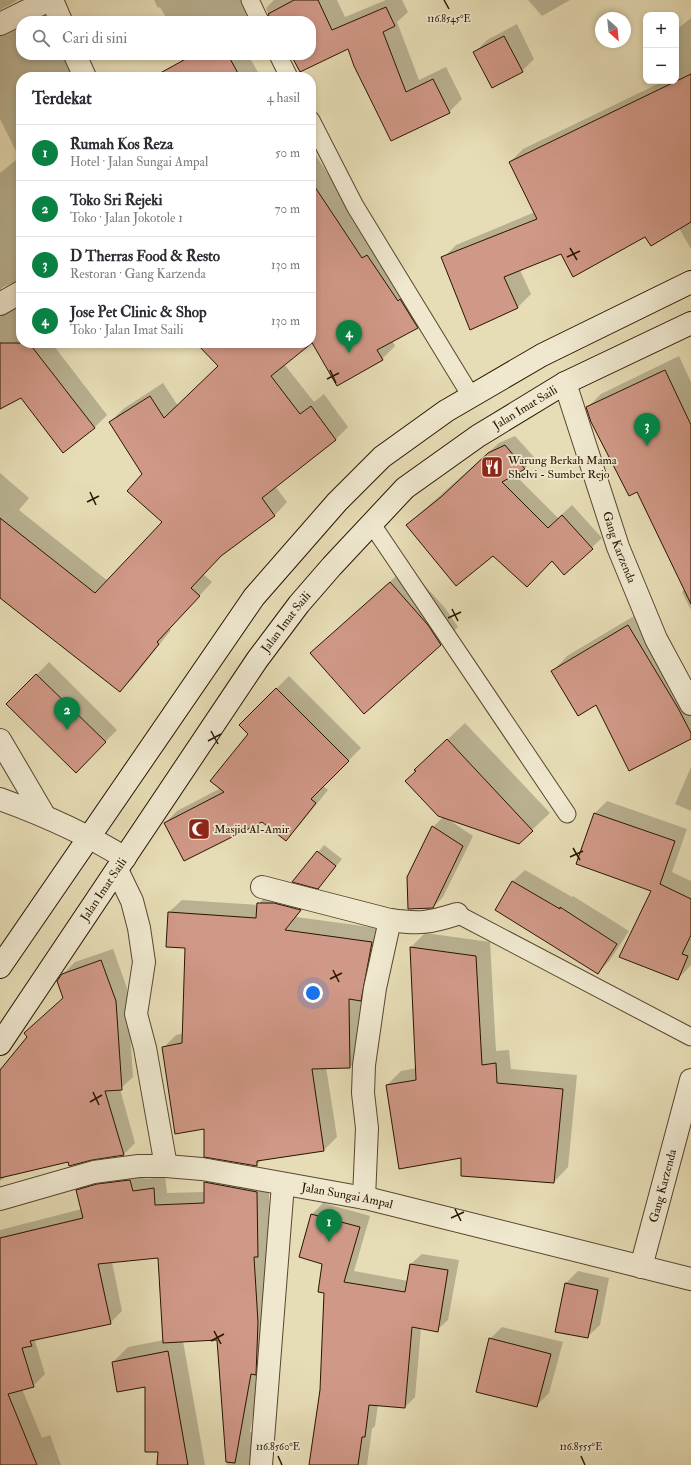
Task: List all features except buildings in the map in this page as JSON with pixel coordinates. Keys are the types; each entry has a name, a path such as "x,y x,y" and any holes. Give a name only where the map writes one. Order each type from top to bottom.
{"street":[{"path":"17,16 50,0 58,16"},
{"path":"0,24 16,16"},
{"path":"78,60 83,72"},
{"path":"0,967 254,597 301,541 382,457 446,411 542,355 691,282"},
{"path":"0,304 16,295"},
{"name":"Jalan Imat Saili","path":"0,1044 257,660 299,604 371,523 405,488 478,436 565,383 691,323"},
{"name":"Gang Karzenda","path":"565,383 618,547 656,639 691,704"},
{"path":"0,740 44,815"},
{"path":"0,799 44,815 90,836 121,864 139,928 144,962 136,1014 145,1048 166,1166"},
{"path":"262,887 390,920 409,923 433,922 457,914"},
{"path":"364,1198 367,1128 363,1093 364,1065 375,988 390,920"},
{"name":"Gang Karzenda","path":"641,1267 691,1080"},
{"name":"Jalan Sungai Ampal","path":"0,1199 94,1172 139,1166 166,1166 202,1169 364,1198 691,1279"},
{"path":"261,1465 283,1184"}],"lane":[{"path":"250,0 258,16"},
{"path":"280,60 286,72"},
{"path":"316,130 355,206 471,396"},
{"path":"371,523 566,814"},
{"path":"457,914 691,1038"}],"place":[{"name":"Jose Pet Clinic & Shop","path":"349,353"},
{"name":"D Therras Food & Resto","path":"647,446"},
{"name":"Warung Berkah Mama Shelvi - Sumber Rejo","path":"492,467"},
{"name":"Toko Sri Rejeki","path":"67,730"},
{"name":"Masjid Al-Amir","path":"199,829"},
{"name":"Rumah Kos Reza","path":"329,1242"}]}
